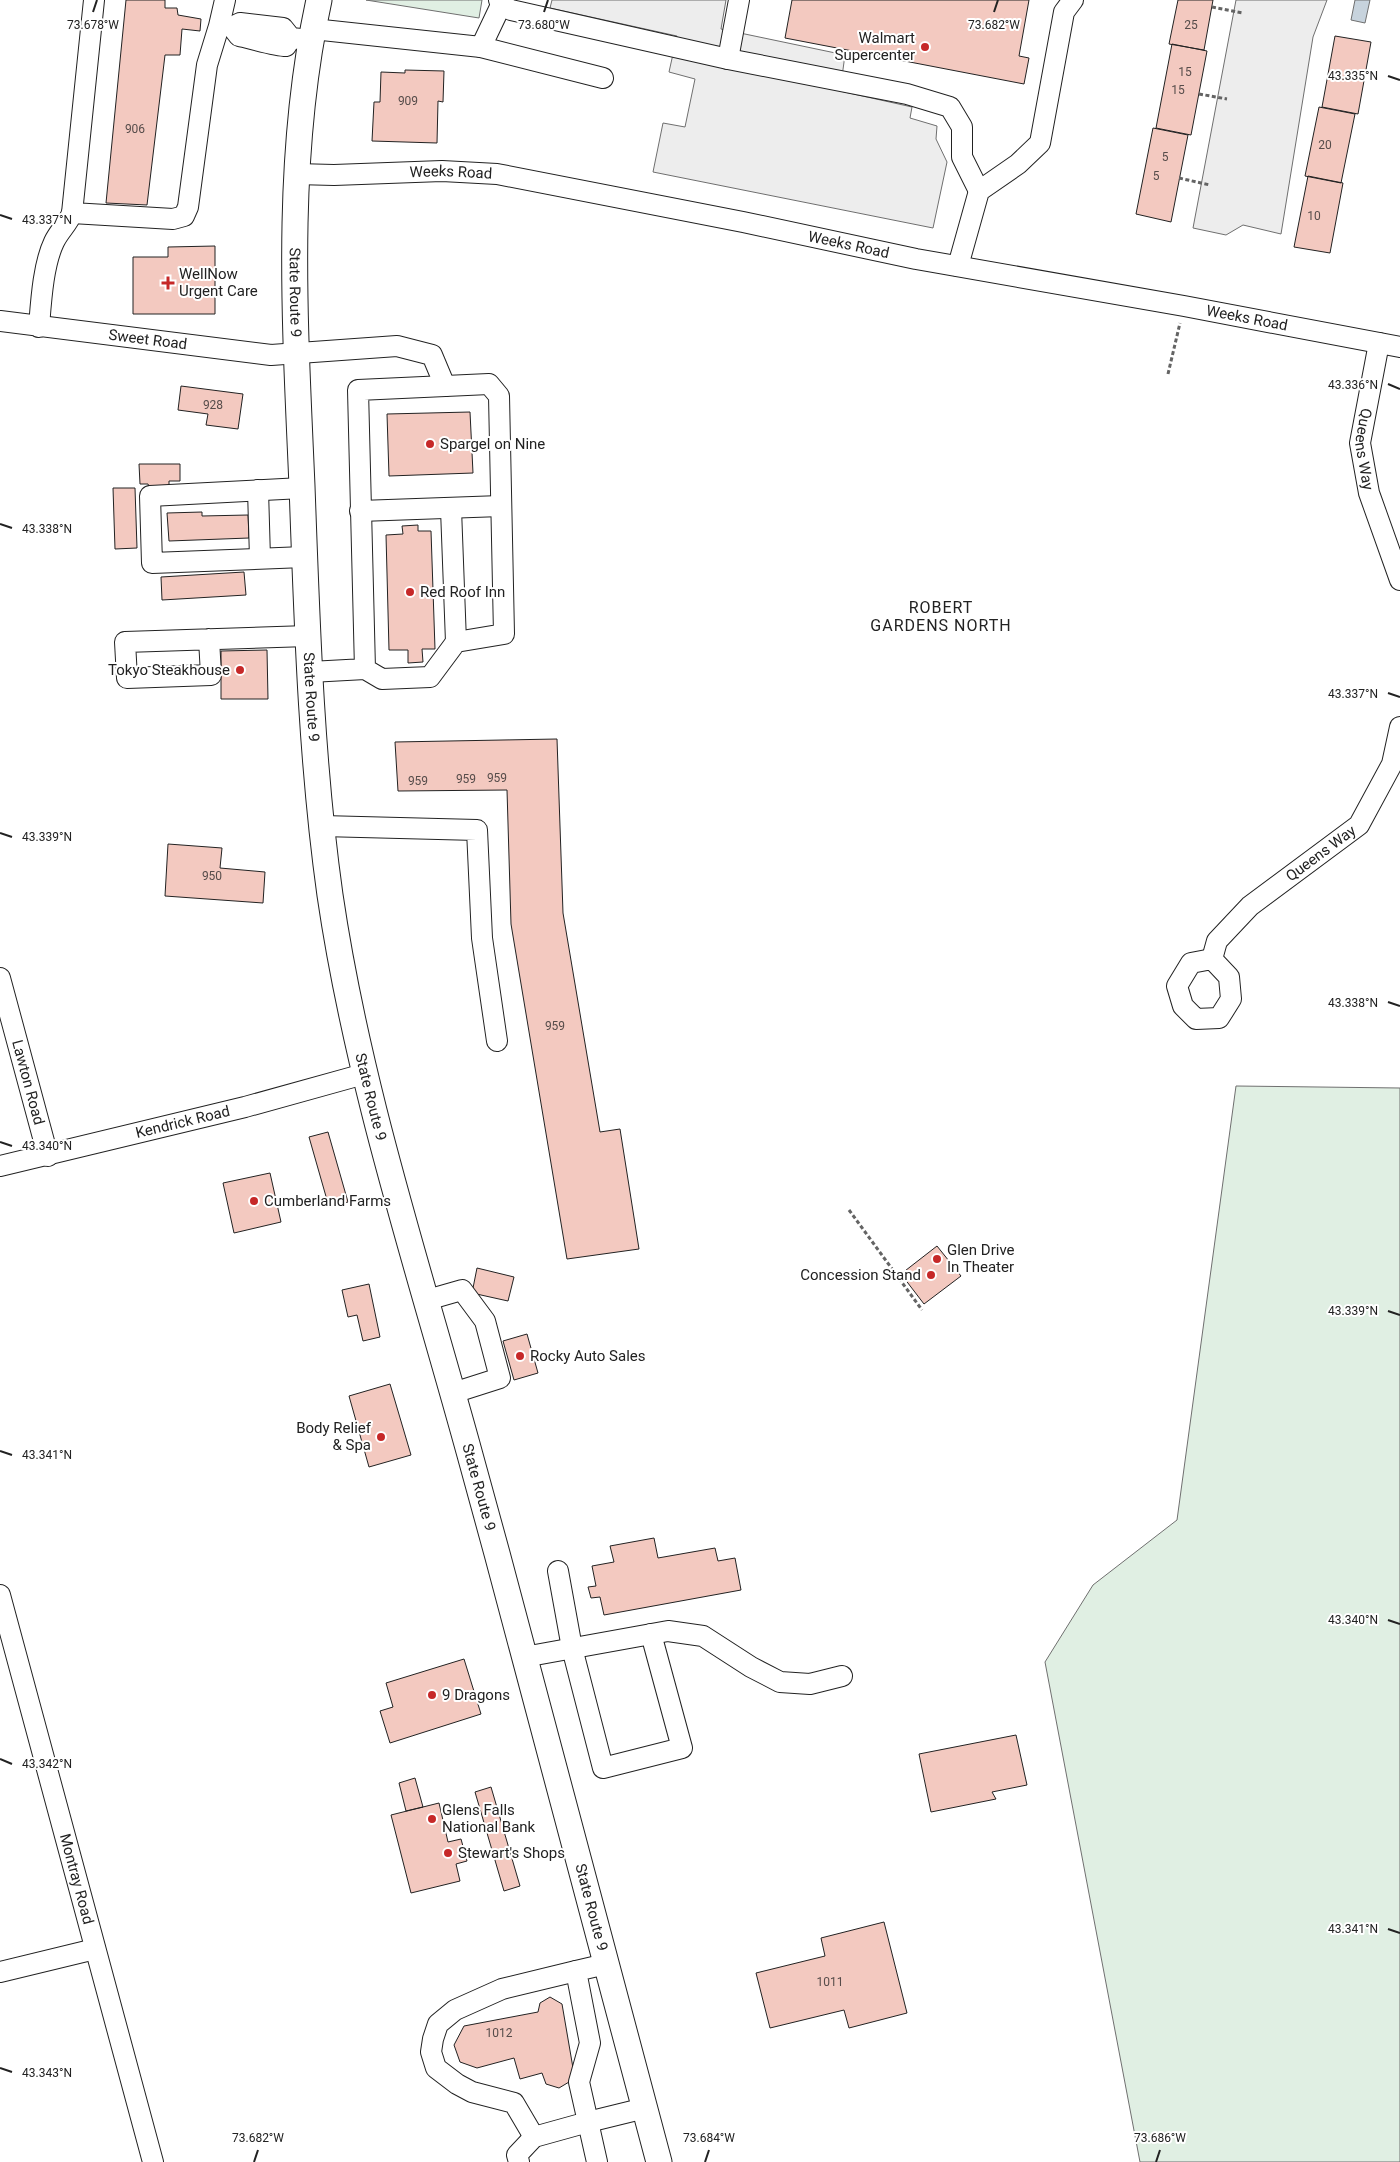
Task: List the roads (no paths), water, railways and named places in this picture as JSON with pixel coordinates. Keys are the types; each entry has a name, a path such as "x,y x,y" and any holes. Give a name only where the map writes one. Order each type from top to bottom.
{"main road":[{"name":"State Route 9","path":"319,0 305,36 296,174 295,354 316,778 331,899 364,1074 453,1393 659,2162"}],"street":[{"path":"39,327 41,304 52,245 72,213 94,0"},
{"path":"72,213 173,219 184,216 188,207 207,65 226,27 225,0"},
{"path":"728,59 740,0"},
{"path":"958,266 979,191 1018,164 1040,142 1064,12 1073,0"},
{"path":"481,47 500,3 511,10 728,59 907,94 950,108 962,127 962,157 979,191"},
{"path":"226,27 240,23 283,28 305,36 481,47 602,78"},
{"name":"Weeks Road","path":"296,174 334,175 442,171 497,174 958,266 1400,347"},
{"name":"Sweet Road","path":"0,321 271,355 397,346 432,355 445,386"},
{"name":"Queens Way","path":"1379,343 1360,443 1369,493 1400,580"},
{"path":"366,669 358,390 489,384 499,396 504,634 456,642"},
{"path":"302,488 150,496 152,563 304,557"},
{"path":"258,490 260,558"},
{"path":"360,511 501,506"},
{"path":"310,672 366,669 382,679 430,677 456,642 450,508"},
{"path":"209,639 308,636"},
{"name":"Queens Way","path":"1212,958 1217,941 1250,906 1359,825 1392,764 1400,727"},
{"path":"322,826 477,830 482,938 498,1041"},
{"name":"Lawton Road","path":"0,978 48,1156"},
{"name":"Kendrick Road","path":"0,1166 48,1156 245,1107 364,1074"},
{"path":"427,1300 462,1290 485,1321 500,1378 453,1393"},
{"path":"558,1572 572,1648 603,1768 682,1748 651,1634"},
{"name":"Montray Road","path":"0,1595 153,2162"},
{"path":"524,1657 668,1631 703,1636 750,1667 780,1682 810,1684 842,1676"},
{"path":"0,1972 94,1949"},
{"path":"534,2137 514,2103 472,2092 457,2084 436,2068 431,2052 438,2024 455,2010 502,1989 606,1964"},
{"path":"576,1971 590,2043 579,2082 597,2162"},
{"path":"519,2162 517,2155 534,2137 645,2108"}],"place":[{"name":"Walmart Supercenter","path":"925,47"},
{"name":"WellNow Urgent Care","path":"168,283"},
{"name":"Spargel on Nine","path":"430,444"},
{"name":"Red Roof Inn","path":"410,592"},
{"name":"Tokyo Steakhouse","path":"240,670"},
{"name":"Cumberland Farms","path":"254,1201"},
{"name":"Glen Drive In Theater","path":"937,1259"},
{"name":"Concession Stand","path":"931,1275"},
{"name":"Rocky Auto Sales","path":"520,1356"},
{"name":"Body Relief & Spa","path":"381,1437"},
{"name":"9 Dragons","path":"432,1695"},
{"name":"Glens Falls National Bank","path":"432,1819"},
{"name":"Stewart's Shops","path":"448,1853"}],"district":[{"name":"ROBERT GARDENS NORTH","path":"941,616"}]}
